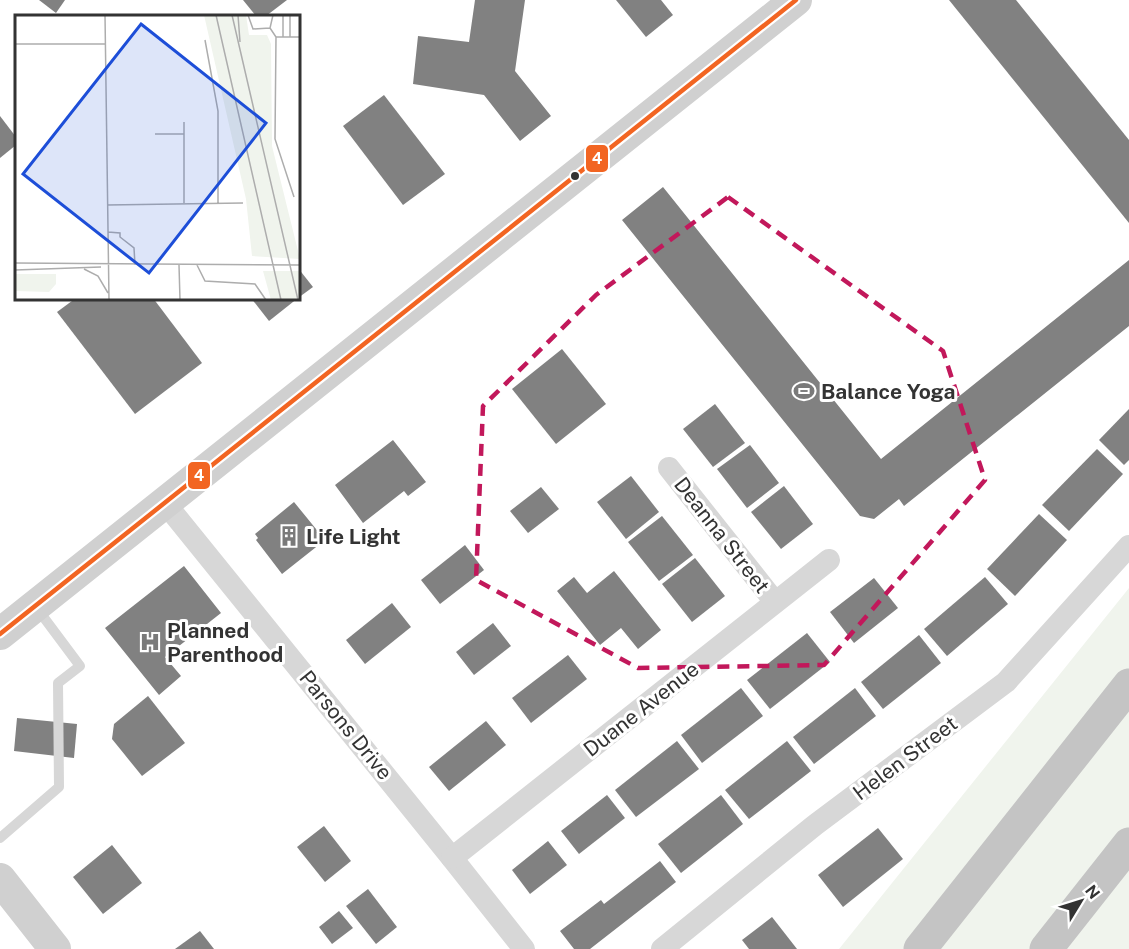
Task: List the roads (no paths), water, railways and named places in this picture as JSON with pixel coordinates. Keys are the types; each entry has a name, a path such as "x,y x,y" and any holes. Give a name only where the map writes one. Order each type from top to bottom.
{"highway":[{"path":"920,949 1129,685"},
{"path":"1046,949 1129,844"}],"main road":[{"path":"0,634 796,0"},
{"path":"0,879 55,949"}],"street":[{"name":"Deanna Street","path":"669,468 775,602"},
{"name":"Parsons Drive","path":"165,503 524,949"},
{"name":"Helen Street","path":"662,949 815,825 1001,686 1029,659 1129,546"},
{"name":"Duane Avenue","path":"452,858 829,560"}],"lane":[{"path":"0,838 59,787 58,683 80,666 35,606"}],"place":[{"name":"Balance Yoga","path":"804,391"},
{"name":"Life Light","path":"289,536"},
{"name":"Planned Parenthood","path":"150,642"}]}
